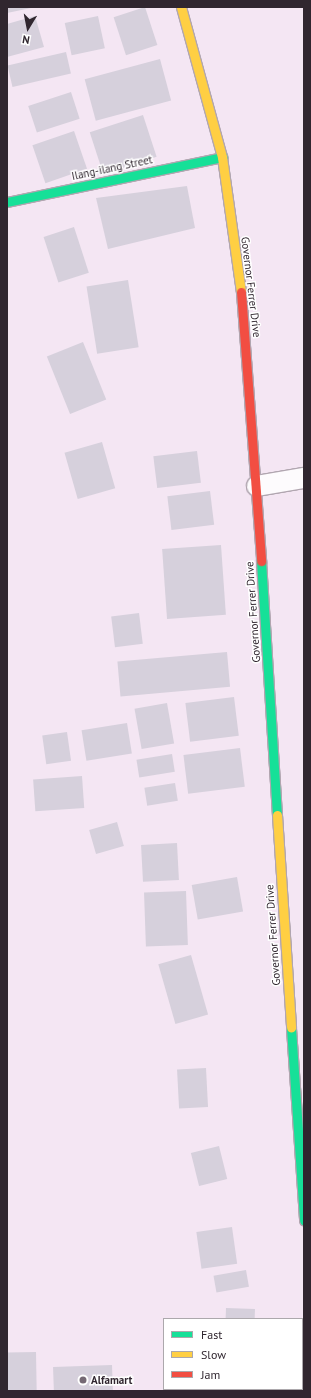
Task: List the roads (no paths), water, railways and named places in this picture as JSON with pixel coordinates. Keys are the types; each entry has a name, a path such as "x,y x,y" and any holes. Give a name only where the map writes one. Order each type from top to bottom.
{"main road":[{"name":"Governor Ferrer Drive","path":"181,7 222,157 245,320 304,1222"},
{"name":"Ilang-ilang Street","path":"7,202 222,157"}],"lane":[{"path":"257,486 304,478"}],"place":[{"name":"Alfamart","path":"83,1380"}]}
